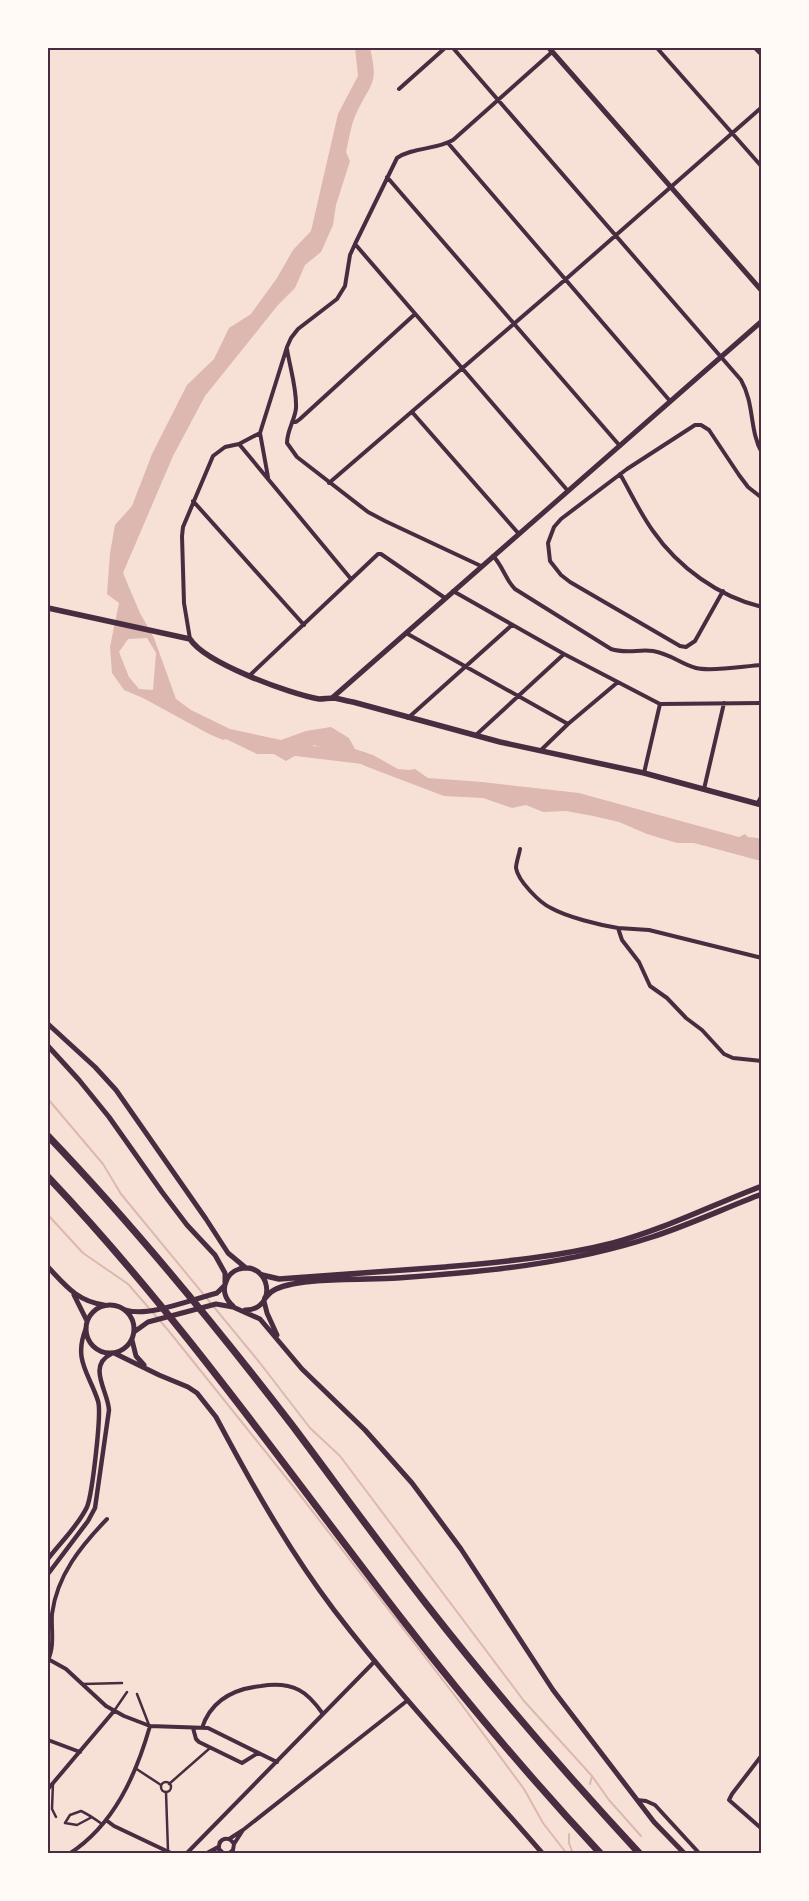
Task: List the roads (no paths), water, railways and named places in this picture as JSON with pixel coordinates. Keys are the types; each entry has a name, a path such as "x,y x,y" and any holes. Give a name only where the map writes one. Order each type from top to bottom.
{"highway":[{"path":"48,1134 206,1315 293,1426 427,1605 507,1704 640,1854"},
{"path":"48,1177 98,1232 176,1325 266,1439 405,1624 460,1693 601,1854"}],"main road":[{"path":"550,50 762,292"},
{"path":"332,698 762,321"},
{"path":"48,608 88,618 190,638 195,646 218,661 249,676 318,698 332,698 476,736 644,773 760,804"},
{"path":"48,1024 95,1067 116,1090 228,1253 246,1268"},
{"path":"48,1046 109,1117 172,1206 215,1255 225,1273 226,1297 233,1307"},
{"path":"72,1293 89,1302 112,1305 133,1312 146,1312 217,1293 235,1270 246,1268 252,1268 262,1275 279,1280 507,1262 593,1248 632,1238 664,1227 762,1186"},
{"path":"242,1310 254,1309 271,1292 285,1286 311,1282 494,1271 585,1255 663,1234 762,1194"},
{"path":"48,1268 72,1293 88,1321"},
{"path":"262,1275 267,1286 264,1300 266,1313 281,1342"},
{"path":"134,1332 148,1322 216,1304 242,1310 260,1319 281,1342 302,1370 365,1430 412,1483 461,1549 553,1690 636,1800 685,1854"},
{"path":"106,1305 95,1310 86,1328 86,1334 93,1346 104,1353 113,1353 124,1349 132,1339 134,1332 132,1319 124,1310"},
{"path":"132,1339 136,1356 150,1371"},
{"path":"113,1353 188,1387 207,1403 266,1508 334,1609 408,1700 544,1854"}],"street":[{"path":"399,89 445,48"},
{"path":"453,48 741,380 748,394 755,440 762,454"},
{"path":"657,48 762,166"},
{"path":"755,48 762,55"},
{"path":"268,479 260,433 287,347 298,329 334,302 342,293 354,244 397,158 448,142 499,100 550,50"},
{"path":"329,483 762,107"},
{"path":"448,142 670,401"},
{"path":"387,178 620,446"},
{"path":"354,244 568,491"},
{"path":"292,422 300,419 415,314"},
{"path":"287,347 296,399 296,411 287,436 287,443 296,457 368,512 385,522 481,566"},
{"path":"412,412 519,534"},
{"path":"723,591 695,641 686,647 680,646 570,582 554,567 548,551 550,534 560,519 620,474 695,425 701,425 709,430 748,487 762,498"},
{"path":"190,638 184,603 183,527 213,456 225,447 239,444 260,433"},
{"path":"239,444 351,579"},
{"path":"620,474 646,521 663,544 689,570 723,591 762,608"},
{"path":"193,501 304,626"},
{"path":"249,676 378,554 381,554 445,598"},
{"path":"493,556 504,569 515,589 612,649 624,652 644,650 662,653 694,668 762,665"},
{"path":"453,592 564,654 660,704 762,702"},
{"path":"408,718 512,624"},
{"path":"406,632 568,724"},
{"path":"476,736 564,654"},
{"path":"540,751 568,724 618,682"},
{"path":"704,789 724,703"},
{"path":"644,773 660,704"},
{"path":"760,804 762,795"},
{"path":"520,850 516,868 525,886 543,903 564,913 618,928 650,930 762,958"},
{"path":"618,928 622,940 639,962 650,986 667,998 686,1018 702,1030 724,1054 733,1058 762,1061"},
{"path":"48,1559 84,1512 89,1498 100,1416 98,1400 82,1361 81,1344 86,1328"},
{"path":"48,1574 95,1508 109,1410 109,1402 98,1372 101,1361 113,1353"},
{"path":"107,1519 79,1549 62,1580 53,1611 51,1627 52,1650 48,1660 66,1669 114,1712 150,1726 202,1728 213,1731 277,1762"},
{"path":"186,1854 375,1661"},
{"path":"81,1684 122,1683"},
{"path":"202,1728 210,1710 220,1700 239,1690 258,1686 278,1685 294,1688 313,1700 324,1714"},
{"path":"48,1789 114,1712 127,1692"},
{"path":"70,1854 90,1839 106,1820 120,1800 135,1768 150,1726 137,1694"},
{"path":"206,1853 218,1847 221,1840 243,1830 408,1700"},
{"path":"193,1728 196,1739 242,1763 258,1753"},
{"path":"48,1740 80,1752"},
{"path":"169,1784 211,1747"},
{"path":"762,1755 729,1800 762,1829"},
{"path":"135,1768 161,1785 162,1791 166,1792"},
{"path":"53,1782 52,1809 56,1817"},
{"path":"161,1785 166,1782 169,1784"},
{"path":"168,1851 166,1792 170,1790 169,1784"},
{"path":"636,1800 646,1801 654,1805 700,1854"},
{"path":"92,1817 77,1825 66,1823 70,1815 81,1811 92,1817 102,1824"},
{"path":"106,1820 114,1826 173,1854"},
{"path":"206,1853 226,1853 234,1846 243,1830"},
{"path":"229,1838 237,1854"},
{"path":"218,1847 226,1853"}],"waterway":[{"path":"288,749 363,758"},
{"path":"48,1099 103,1164 121,1194 260,1363 310,1428 340,1456 524,1701 592,1776 609,1800 641,1836"},
{"path":"48,1215 83,1253 128,1284 168,1330 293,1486 459,1701 524,1789 543,1823 567,1854"},
{"path":"590,1784 592,1776"},
{"path":"569,1834 569,1843 573,1854"}]}
